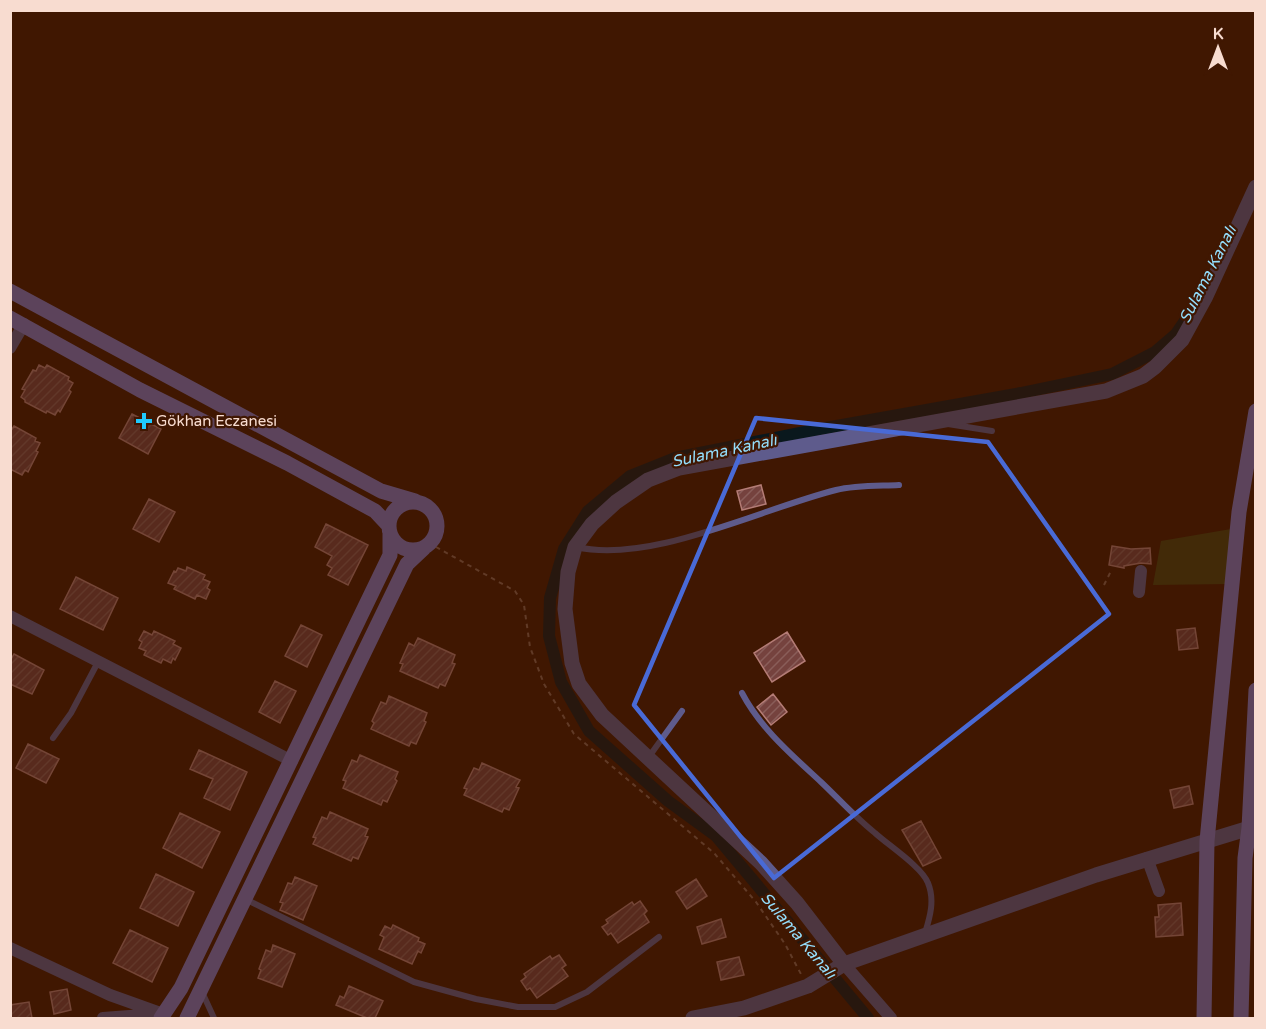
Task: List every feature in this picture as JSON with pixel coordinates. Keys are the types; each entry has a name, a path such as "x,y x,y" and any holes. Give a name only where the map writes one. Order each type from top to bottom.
{"main road":[{"path":"10,291 381,491 423,503 435,514 437,530 427,546 407,564 187,1018"},
{"path":"17,321 140,390 375,511 400,546 408,549 427,546"},
{"path":"1204,1018 1207,841 1239,512 1256,411"},
{"path":"162,1016 181,988 390,555 389,530 394,511 407,502 415,501"},
{"path":"1240,1018 1245,858 1252,827 1256,690"}],"street":[{"path":"891,1018 841,966 797,903 761,863 602,715 579,684 572,663 565,609 568,572 575,547 592,524 616,502 648,480 679,468 1106,391 1149,372 1182,340 1205,298 1256,187"},
{"path":"10,348 17,321"},
{"path":"1139,592 1141,571"},
{"path":"10,616 292,761"},
{"path":"693,1018 746,1013 813,983 841,966 1147,858 1252,827"},
{"path":"1147,858 1159,891"},
{"path":"10,948 110,995 162,1016"},
{"path":"103,1018 162,1016"}],"lane":[{"path":"930,421 992,431"},
{"path":"575,547 592,551 618,550 656,544 693,536 786,504 839,489 899,485"},
{"path":"53,738 71,712 98,661"},
{"path":"742,693 752,713 770,734 873,832 905,857 928,882 932,901 931,916 923,936"},
{"path":"647,759 682,711"},
{"path":"245,898 414,982 476,999 518,1007 555,1006 587,992 659,937"},
{"path":"201,989 214,1018"}],"path":[{"path":"427,546 514,591 524,605 530,647 544,684 574,734 714,853 756,902 813,983"},
{"path":"1104,585 1112,569"}],"highlighted area":[{"path":"756,418 988,442 1109,614 774,878 634,705"}],"shaded area":[{"path":"1231,529 1228,584 1153,585 1161,541"}],"building":[{"path":"39,365 45,368 47,365 69,377 68,380 73,383 69,390 71,392 60,412 58,410 55,415 25,402 21,397 25,390 22,389 33,370 36,371"},
{"path":"132,414 161,429 148,454 119,438"},
{"path":"14,426 36,438 35,441 40,443 28,472 25,470 22,475 10,469 10,432"},
{"path":"761,485 766,504 742,510 737,491"},
{"path":"149,499 175,512 159,542 133,529"},
{"path":"326,524 368,545 348,585 328,575 332,568 327,565 332,556 315,547"},
{"path":"1112,546 1131,549 1150,548 1151,564 1141,563 1124,566 1124,568 1109,565"},
{"path":"187,567 205,575 203,579 210,582 207,588 210,590 206,599 197,595 195,599 174,589 176,586 168,583 174,571 176,572 178,568 186,571"},
{"path":"76,577 118,598 103,630 60,609"},
{"path":"301,625 322,635 307,667 285,656"},
{"path":"1195,628 1198,648 1179,650 1177,630"},
{"path":"144,631 152,635 154,631 175,641 173,644 181,648 175,660 173,658 171,663 163,659 161,663 144,655 146,651 139,648 142,642 139,640"},
{"path":"787,632 805,661 772,682 754,653"},
{"path":"418,638 455,655 452,663 455,664 445,686 440,684 438,688 400,671 403,664 400,663 409,643 414,646"},
{"path":"14,654 44,670 32,694 10,684 10,661"},
{"path":"275,681 296,691 280,723 259,712"},
{"path":"773,694 787,712 771,725 757,707"},
{"path":"389,696 427,713 424,721 426,722 416,744 411,742 409,746 371,729 374,723 372,721 381,702 386,704"},
{"path":"28,744 59,759 46,783 16,768"},
{"path":"199,750 247,772 230,810 204,798 213,779 190,769"},
{"path":"360,755 398,772 395,779 397,781 387,802 383,800 381,805 343,788 346,781 343,780 352,760 357,762"},
{"path":"482,763 520,780 516,787 519,788 509,810 504,808 502,812 464,795 467,789 464,788 474,768 479,770"},
{"path":"1189,786 1193,804 1174,808 1170,790"},
{"path":"330,812 368,829 365,836 368,837 358,859 353,857 351,861 313,844 316,838 313,837 322,817 327,819"},
{"path":"180,813 220,832 202,868 163,848"},
{"path":"921,821 941,858 923,866 902,830"},
{"path":"156,874 194,892 178,926 140,908"},
{"path":"295,877 317,886 303,920 280,910 283,903 280,902 288,883 292,884"},
{"path":"696,879 707,896 687,909 676,892"},
{"path":"640,901 647,911 644,914 649,922 618,943 611,933 608,935 602,927 608,923 606,920 632,902 634,905"},
{"path":"1181,903 1183,935 1156,937 1155,917 1159,917 1158,905"},
{"path":"721,919 726,937 702,944 697,927"},
{"path":"393,925 419,938 418,941 425,944 421,953 418,951 412,964 379,949 384,937 380,935 385,926 391,929"},
{"path":"130,930 168,948 152,982 113,963"},
{"path":"273,945 295,954 282,987 258,978 266,950 271,952"},
{"path":"559,955 566,965 562,968 568,976 537,998 521,981 526,977 524,974 550,956 552,959"},
{"path":"739,957 744,975 721,980 717,962"},
{"path":"349,986 383,1001 375,1018 367,1018 336,1005 340,996 344,998"},
{"path":"67,989 71,1010 54,1014 50,992"},
{"path":"29,1002 32,1018 10,1018 10,1005"}],"waterway":[{"name":"Sulama Kanalı","path":"868,1018 716,836 668,801 589,731 561,682 549,636 550,598 564,549 588,511 630,476 675,458 1112,374 1155,352 1176,334 1189,315"}],"place":[{"name":"Gökhan Eczanesi","path":"144,421"}]}
